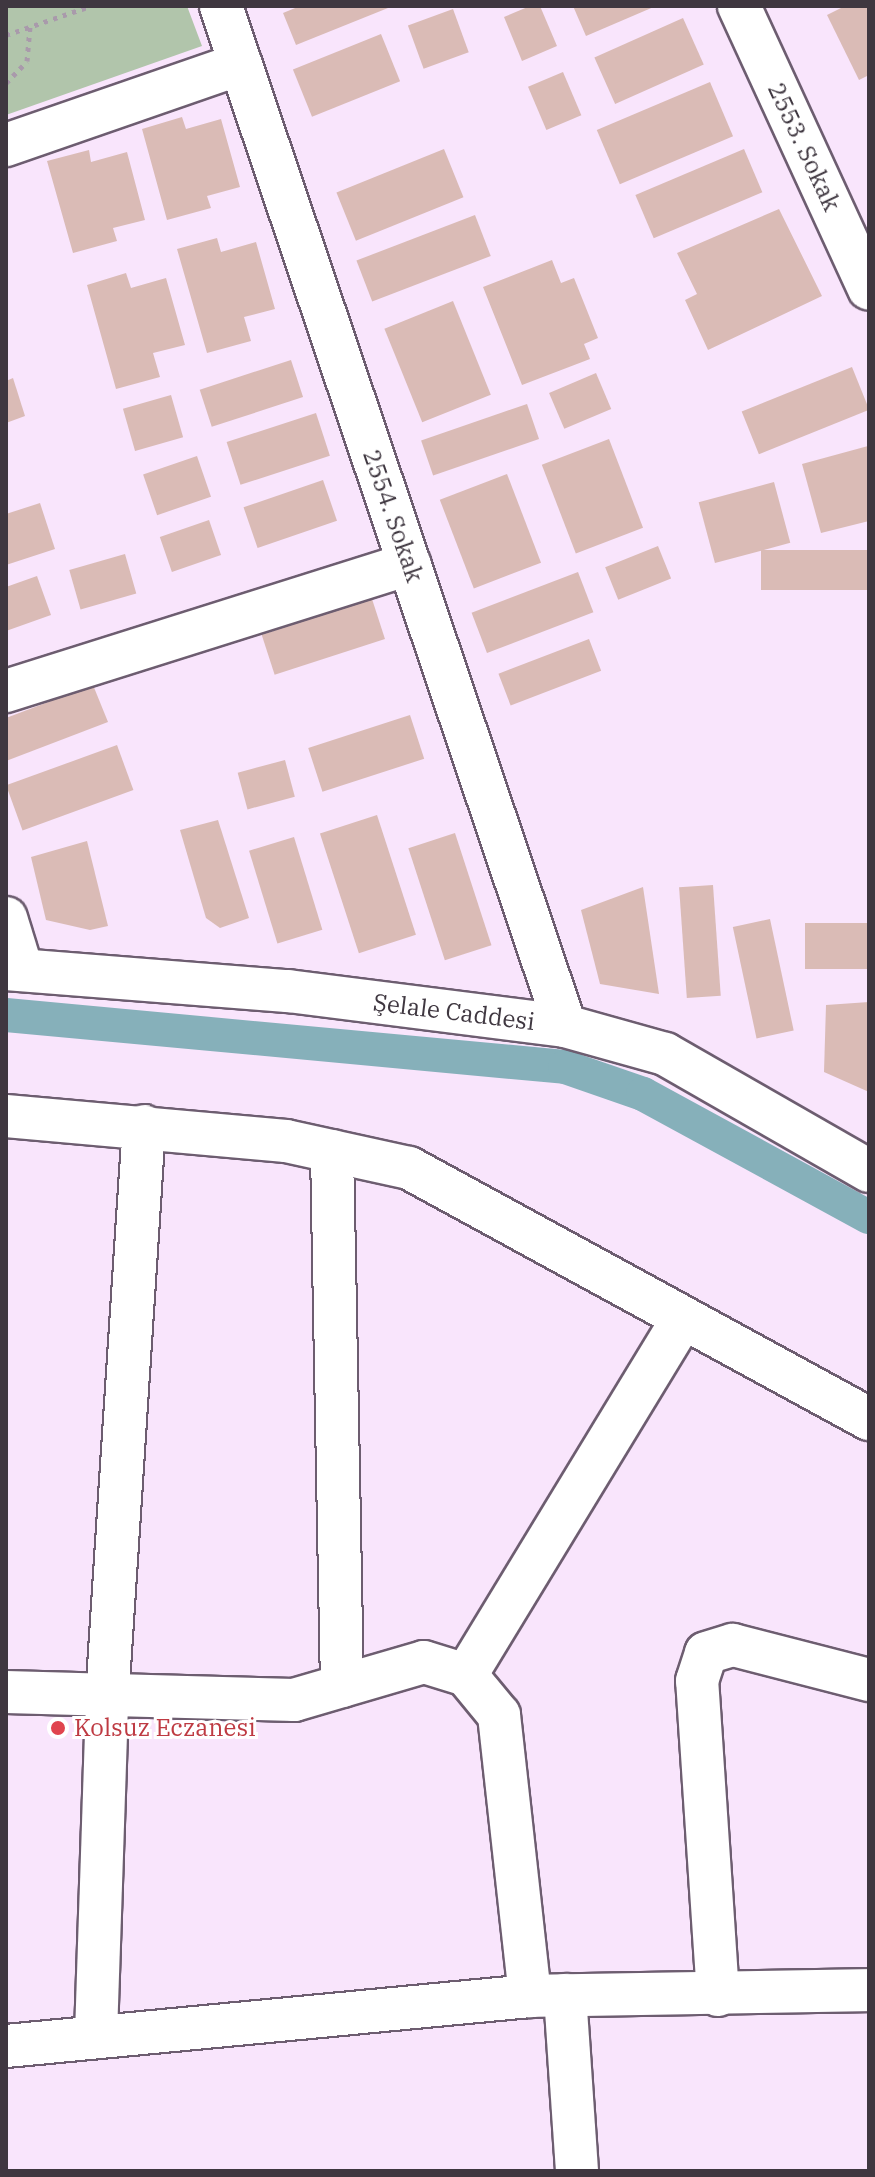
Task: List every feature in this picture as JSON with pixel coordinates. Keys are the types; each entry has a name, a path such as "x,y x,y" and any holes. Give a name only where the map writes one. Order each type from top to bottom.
{"street":[{"name":"2554. Sokak","path":"221,6 565,1026"},
{"name":"2553. Sokak","path":"739,6 869,288"},
{"path":"6,145 240,64"},
{"path":"6,691 409,564"},
{"path":"6,918 14,969"},
{"name":"Şelale Caddesi","path":"14,969 288,991 565,1026 665,1054 869,1171"},
{"path":"6,1116 144,1126 332,1151 409,1168 681,1321 869,1419"},
{"path":"96,2035 107,1698 144,1126"},
{"path":"332,1151 342,1686"},
{"path":"466,1675 681,1321"},
{"path":"718,1995 697,1681 706,1653 733,1645 869,1680"},
{"path":"6,1692 107,1698 294,1700 424,1662 466,1675 499,1715 577,2171"},
{"path":"6,2046 96,2035 547,1996 869,1990"}],"path":[{"path":"6,35 90,6"},
{"path":"6,83 27,61 30,27"}],"green space":[{"path":"6,6 187,6 202,46 6,115"}],"building":[{"path":"300,6 393,6 296,45 283,13"},
{"path":"530,6 540,6 557,46 522,61 504,17"},
{"path":"573,6 656,6 586,36"},
{"path":"845,6 869,6 869,75 859,80 827,15"},
{"path":"453,9 469,52 424,69 408,25"},
{"path":"683,18 704,65 615,104 594,57"},
{"path":"381,34 400,81 312,117 293,70"},
{"path":"563,72 581,115 546,130 528,87"},
{"path":"710,82 733,136 620,184 597,130"},
{"path":"182,117 186,129 221,119 240,187 207,196 211,208 167,220 142,129"},
{"path":"444,149 463,197 356,241 336,192"},
{"path":"744,149 762,192 654,238 635,195"},
{"path":"89,150 91,162 127,152 145,220 113,228 117,241 73,253 47,161"},
{"path":"779,209 822,296 708,350 685,300 697,294 677,253"},
{"path":"475,215 491,256 372,302 356,261"},
{"path":"217,238 221,252 256,242 275,309 244,317 251,341 207,353 177,249"},
{"path":"552,260 561,283 574,278 598,338 584,344 590,359 522,385 483,287"},
{"path":"126,273 131,288 166,278 185,345 153,353 160,377 116,389 87,285"},
{"path":"453,301 491,395 422,422 384,329"},
{"path":"291,360 303,397 212,427 200,390"},
{"path":"852,367 869,410 759,454 742,412"},
{"path":"596,373 611,409 564,429 549,393"},
{"path":"13,378 25,416 6,423 6,381"},
{"path":"171,395 183,437 135,451 123,409"},
{"path":"527,404 539,439 433,475 421,440"},
{"path":"316,413 330,456 241,485 227,442"},
{"path":"609,439 643,528 576,553 542,465"},
{"path":"868,446 869,521 821,533 802,464"},
{"path":"197,456 211,497 157,515 143,475"},
{"path":"507,474 541,563 474,588 440,500"},
{"path":"323,480 337,521 258,548 244,507"},
{"path":"774,482 790,543 715,563 699,502"},
{"path":"40,503 55,549 6,565 6,514"},
{"path":"209,520 221,555 172,572 160,537"},
{"path":"658,546 671,578 618,600 605,567"},
{"path":"761,550 869,550 869,590 761,590"},
{"path":"125,554 136,593 81,609 69,570"},
{"path":"578,572 593,612 487,653 472,613"},
{"path":"37,576 51,615 6,631 6,587"},
{"path":"372,599 385,639 275,675 262,635"},
{"path":"589,639 601,671 511,706 498,674"},
{"path":"93,685 108,722 6,761 6,718"},
{"path":"410,715 424,759 322,792 308,748"},
{"path":"117,745 133,790 23,830 6,785"},
{"path":"285,760 295,797 248,809 238,773"},
{"path":"377,815 416,935 359,953 320,834"},
{"path":"218,820 249,918 220,928 206,918 180,830"},
{"path":"455,833 491,945 445,960 408,848"},
{"path":"294,837 322,930 277,944 249,851"},
{"path":"87,841 108,926 90,930 46,920 31,857"},
{"path":"713,885 721,996 687,998 679,887"},
{"path":"643,887 659,994 600,984 581,910"},
{"path":"770,919 794,1031 757,1038 733,927"},
{"path":"805,923 869,923 869,969 805,969"},
{"path":"869,1002 869,1092 824,1072 826,1005"}],"waterway":[{"path":"6,1015 565,1067 643,1094 869,1217"}],"place":[{"name":"Kolsuz Eczanesi","path":"58,1728"}]}
